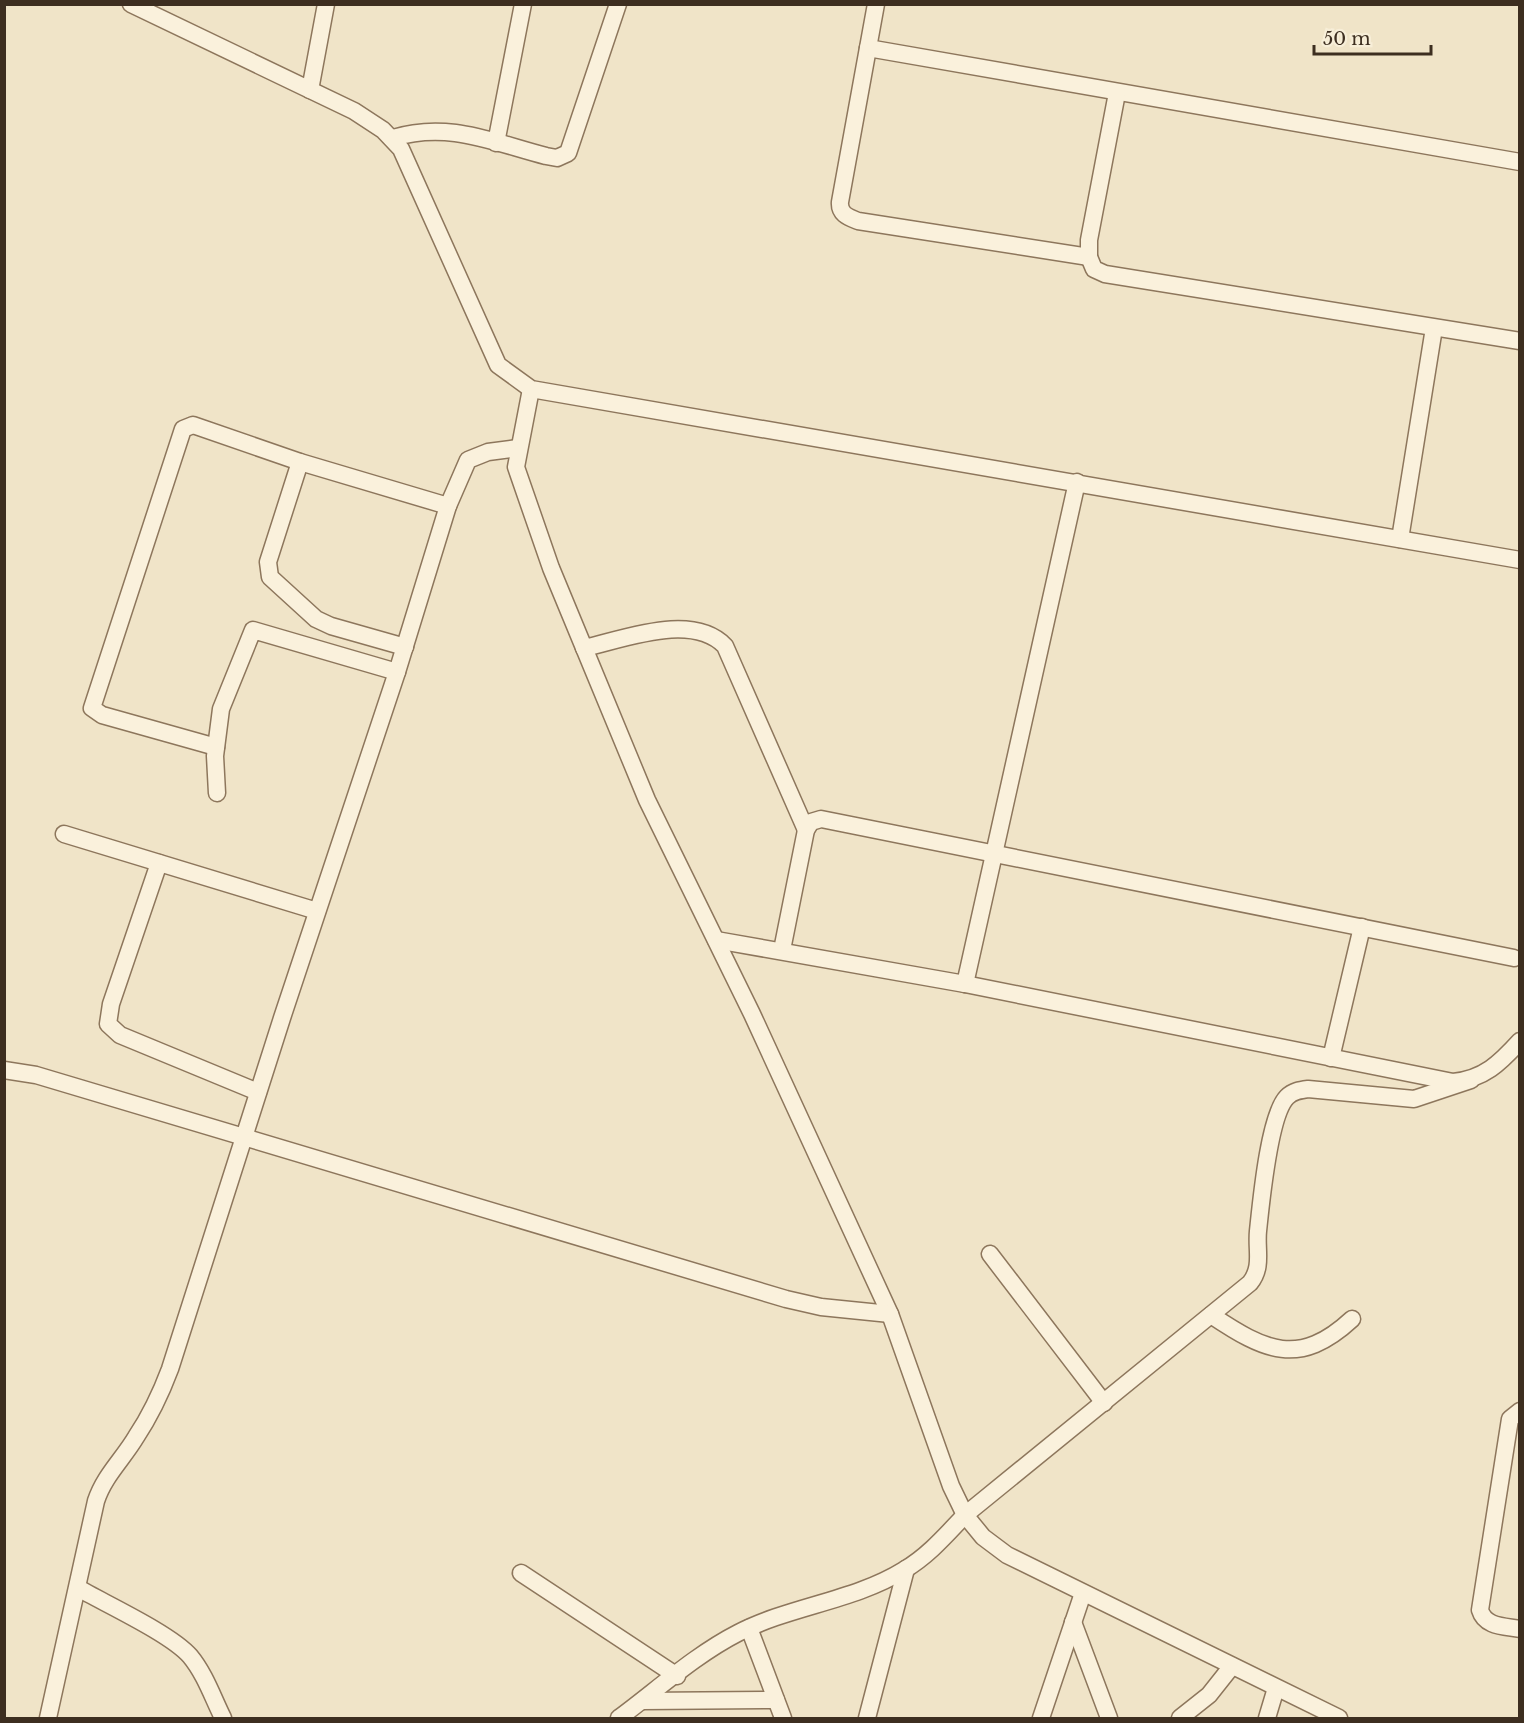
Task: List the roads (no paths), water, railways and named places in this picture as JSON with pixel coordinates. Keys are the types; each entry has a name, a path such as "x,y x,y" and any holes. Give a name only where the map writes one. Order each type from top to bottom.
{"street":[{"path":"131,4 150,9 364,117 393,138 406,159 498,365 531,389 1520,560"},
{"path":"310,90 326,4"},
{"path":"496,143 523,4"},
{"path":"393,138 417,131 433,130 556,158 568,153 618,4"},
{"path":"876,4 840,202 844,215 858,221 1089,257"},
{"path":"868,48 1520,162"},
{"path":"1117,93 1089,240 1089,257 1094,269 1104,274 1520,341"},
{"path":"1400,539 1434,328"},
{"path":"531,389 518,448 516,467 519,480 584,648 647,800 716,940 890,1314 951,1486 965,1515 982,1537 1007,1555 1339,1719"},
{"path":"216,747 102,715 94,711 93,704 183,429 193,425 300,462 448,506"},
{"path":"48,1719 100,1489 136,1438 164,1384 397,672 448,506 468,460 488,452 518,448"},
{"path":"300,462 268,562 270,577 316,619 331,626 405,647"},
{"path":"965,984 1077,482"},
{"path":"584,648 676,629 692,628 718,639 725,646 806,830"},
{"path":"217,793 216,747 225,697 253,630 397,672"},
{"path":"782,950 806,830 811,822 821,819 1514,958"},
{"path":"64,834 317,911"},
{"path":"159,863 111,1004 108,1024 120,1035 258,1092"},
{"path":"1331,1058 1362,927"},
{"path":"716,940 965,984 1438,1080 1453,1082 1472,1080"},
{"path":"619,1719 713,1649 749,1628 870,1586 906,1569 938,1545 965,1515 1250,1283 1258,1270 1263,1184 1280,1107 1292,1093 1308,1089 1414,1098 1487,1073 1520,1041"},
{"path":"4,1070 36,1075 786,1299 821,1307 890,1314"},
{"path":"990,1254 1104,1403"},
{"path":"1211,1315 1246,1339 1278,1350 1299,1350 1318,1345 1334,1336 1352,1319"},
{"path":"1520,1411 1510,1419 1480,1610 1482,1616 1492,1624 1520,1629"},
{"path":"867,1719 906,1569"},
{"path":"521,1573 677,1676"},
{"path":"78,1588 172,1641 188,1654 200,1669 223,1719"},
{"path":"1041,1719 1083,1593"},
{"path":"1073,1622 1109,1719"},
{"path":"749,1628 783,1719"},
{"path":"1180,1719 1209,1695 1232,1666"},
{"path":"1267,1719 1276,1688"},
{"path":"642,1701 776,1700"}]}
